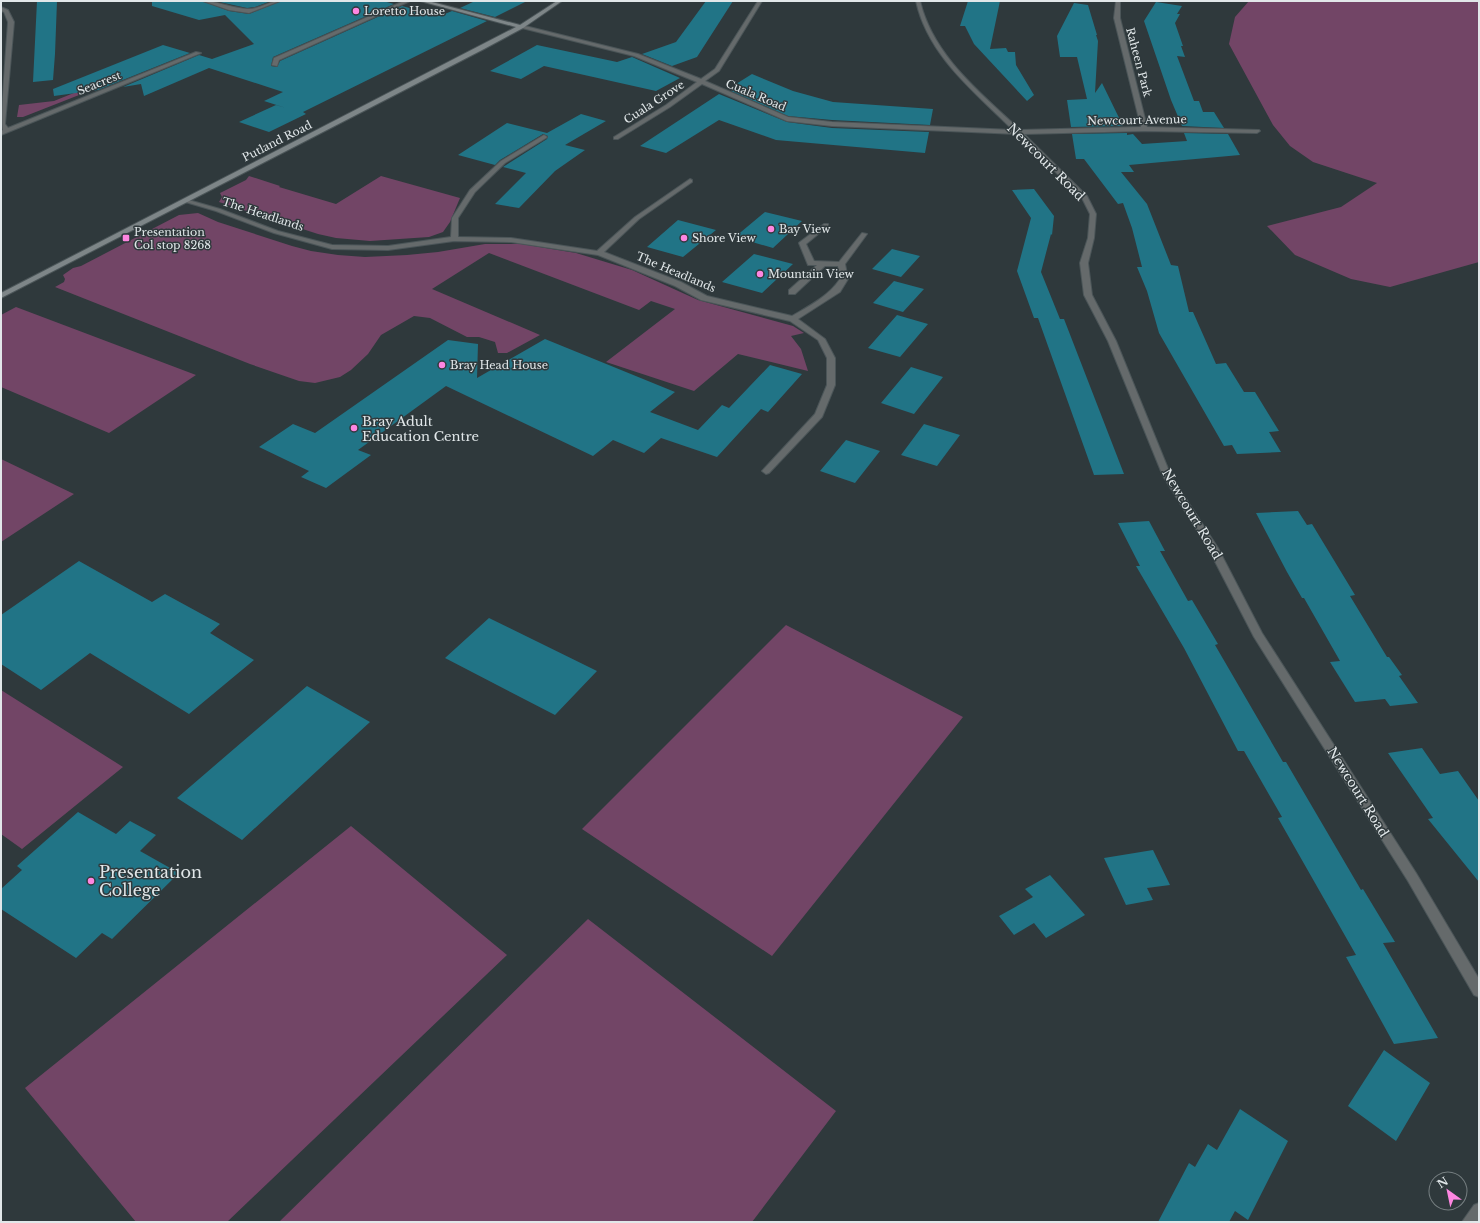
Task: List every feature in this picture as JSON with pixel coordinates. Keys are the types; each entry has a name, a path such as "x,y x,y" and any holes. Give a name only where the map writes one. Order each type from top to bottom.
{"main road":[{"path":"422,1 521,26"},
{"name":"Putland Road","path":"1,296 521,26 560,1"}],"street":[{"path":"205,1 249,12 278,1"},
{"path":"275,65 276,59 408,1"},
{"name":"Cuala Grove","path":"616,138 668,106 716,70 760,1"},
{"name":"Newcourt Road","path":"918,1 919,11 930,35 945,58 963,78 1085,197 1093,214 1091,238 1084,263 1088,295 1112,341 1167,476 1212,548 1258,634 1412,877 1479,991"},
{"name":"Raheen Park","path":"1118,1 1117,18 1144,129"},
{"name":"Seacrest","path":"1,10 6,11 11,22 2,124 4,132 198,53"},
{"name":"Cuala Road","path":"521,26 636,54 787,119 832,124 1018,132"},
{"name":"Newcourt Avenue","path":"1018,132 1144,129 1257,131"},
{"path":"454,238 455,218 472,191 503,162 544,137"},
{"path":"600,253 637,218 690,181"},
{"name":"The Headlands","path":"185,201 218,210 276,232 332,247 388,248 454,238 511,240 600,253 678,284 704,298 793,319 821,339 832,358 831,385 819,415 766,471"},
{"path":"826,225 802,243 811,263 841,264"},
{"path":"793,319 812,308 837,290 844,279 841,264 864,234"},
{"path":"792,292 824,263"},
{"path":"1470,1222 1479,1210"}],"shaded area":[{"path":"1249,1 1479,1 1479,262 1390,287 1351,279 1295,255 1267,226 1341,207 1377,183 1313,162 1290,146 1273,125 1229,44 1235,17"},
{"path":"96,84 102,86 23,117 17,117 19,105 54,101"},
{"path":"249,176 280,186 279,187 336,204 381,176 460,198 450,222 443,232 429,237 370,241 336,238 318,234 219,202 222,197 220,193 246,180"},
{"path":"198,213 218,222 292,246 311,251 338,255 365,257 407,255 438,252 485,244 521,244 576,253 632,270 698,300 793,326 804,333 791,336 801,349 808,371 738,354 694,391 606,362 675,309 651,301 639,310 489,253 432,289 540,335 507,353 498,353 495,342 479,337 467,337 430,318 414,316 381,335 368,354 351,370 340,377 315,383 299,381 250,364 55,287 64,282 65,279 63,275 73,268 81,266 179,215"},
{"path":"16,307 196,375 109,433 1,387 1,315"},
{"path":"1,459 74,494 1,542"},
{"path":"786,625 963,717 772,956 582,829"},
{"path":"1,690 123,767 22,849 1,834"},
{"path":"351,826 507,955 227,1222 136,1222 25,1088"},
{"path":"588,919 836,1111 752,1222 279,1222"}],"building":[{"path":"37,1 57,1 55,54 53,80 33,82"},
{"path":"152,1 202,1 229,11 249,14 281,1 383,1 394,4 273,57 271,66 277,67 280,61 402,6 440,16 452,11 487,21 303,112 306,114 269,132 239,122 276,105 286,108 264,101 283,92 209,68 144,96 141,84 123,87 199,55 212,59 254,44 225,15 199,20 152,6"},
{"path":"215,1 271,1 255,7 247,8"},
{"path":"475,1 527,1 495,17 460,8"},
{"path":"706,1 733,1 697,57 672,66 642,54 676,42"},
{"path":"968,1 1000,1 990,49 1006,48 1008,52 1015,52 1016,65 1034,95 1027,101 974,44 965,26 960,26"},
{"path":"1156,2 1182,6 1177,14 1180,14 1175,23 1185,57 1177,56 1194,101 1199,101 1203,112 1214,112 1224,128 1182,126 1171,100 1144,21"},
{"path":"1074,3 1088,5 1097,35 1098,41 1095,93 1102,83 1123,126 1071,127 1067,100 1087,99 1077,57 1060,57 1057,36"},
{"path":"163,45 190,53 98,90 54,96 53,89"},
{"path":"537,45 617,62 632,57 680,78 656,91 544,66 521,79 490,71"},
{"path":"752,74 793,91 833,102 933,109 930,125 832,120 788,116 731,91 736,84"},
{"path":"719,94 787,122 832,128 929,132 925,153 776,140 719,120 666,153 640,146"},
{"path":"581,114 606,121 565,145 585,150 555,171 519,208 495,204 526,173 503,167 547,139 548,136 543,134 500,160 495,165 458,155 507,123 547,133"},
{"path":"1127,133 1127,135 1133,134 1142,144 1187,141 1184,133 1228,134 1240,155 1129,165 1134,172 1121,172 1147,204 1171,265 1178,266 1189,312 1193,312 1216,364 1226,363 1244,392 1255,392 1279,431 1269,432 1281,452 1237,454 1232,445 1224,446 1159,333 1147,291 1137,267 1142,267 1132,228 1123,203 1118,204 1084,159 1076,159 1072,134"},
{"path":"1034,189 1054,216 1052,235 1051,234 1041,272 1060,319 1064,319 1124,474 1094,475 1038,318 1034,318 1017,271 1031,218 1012,190"},
{"name":"Bay View","path":"765,212 802,221 773,248 735,237"},
{"name":"Shore View","path":"678,220 716,230 683,257 647,247"},
{"path":"892,249 920,256 901,277 872,269"},
{"name":"Mountain View","path":"754,254 793,264 762,293 722,282"},
{"path":"894,281 924,289 903,312 873,303"},
{"path":"897,315 928,324 900,357 868,348"},
{"path":"545,339 675,392 650,412 698,430 722,405 729,408 770,365 802,374 768,412 761,409 717,457 661,438 644,453 613,440 593,456 446,386 358,450 371,455 326,488 301,477 309,471 259,447 293,424 315,433 448,340 478,344 477,378"},
{"path":"911,367 943,377 914,414 881,403"},
{"path":"924,424 960,435 937,466 901,455"},
{"path":"846,440 880,451 855,483 820,471"},
{"path":"1298,511 1307,525 1312,524 1355,595 1350,596 1387,657 1389,657 1402,675 1399,676 1418,703 1390,706 1385,699 1355,702 1330,662 1340,661 1304,598 1302,598 1287,572 1256,513"},
{"path":"1149,521 1165,551 1160,551 1188,601 1192,600 1218,644 1215,645 1283,762 1286,762 1361,890 1363,889 1395,942 1383,943 1438,1038 1394,1044 1346,957 1356,955 1278,818 1282,817 1244,751 1238,751 1184,648 1136,566 1140,566 1118,523"},
{"path":"79,561 152,602 165,594 220,624 210,633 254,660 189,714 90,653 41,690 1,664 1,615"},
{"path":"489,618 597,671 555,715 445,658"},
{"path":"307,686 370,722 242,840 177,798"},
{"path":"1422,748 1440,774 1458,771 1479,801 1479,882 1428,819 1433,818 1388,753"},
{"name":"Presentation College","path":"78,812 116,834 130,821 156,835 140,851 179,873 112,939 102,933 76,958 1,909 1,889 22,870 17,866"},
{"path":"1153,850 1170,885 1147,888 1153,900 1126,905 1104,858"},
{"path":"1050,875 1085,915 1046,938 1034,923 1014,935 999,916 1033,897 1025,889"},
{"path":"1384,1050 1430,1083 1396,1141 1348,1106"},
{"path":"1240,1109 1288,1141 1248,1220 1235,1211 1229,1222 1158,1222 1189,1163 1195,1167 1208,1144 1217,1150"}],"place":[{"name":"Loretto House","path":"356,11"},
{"name":"Bay View","path":"771,229"},
{"name":"Presentation Col stop 8268","path":"126,238"},
{"name":"Shore View","path":"684,238"},
{"name":"Mountain View","path":"760,274"},
{"name":"Bray Head House","path":"442,365"},
{"name":"Bray Adult Education Centre","path":"354,428"},
{"name":"Presentation College","path":"91,881"}]}
